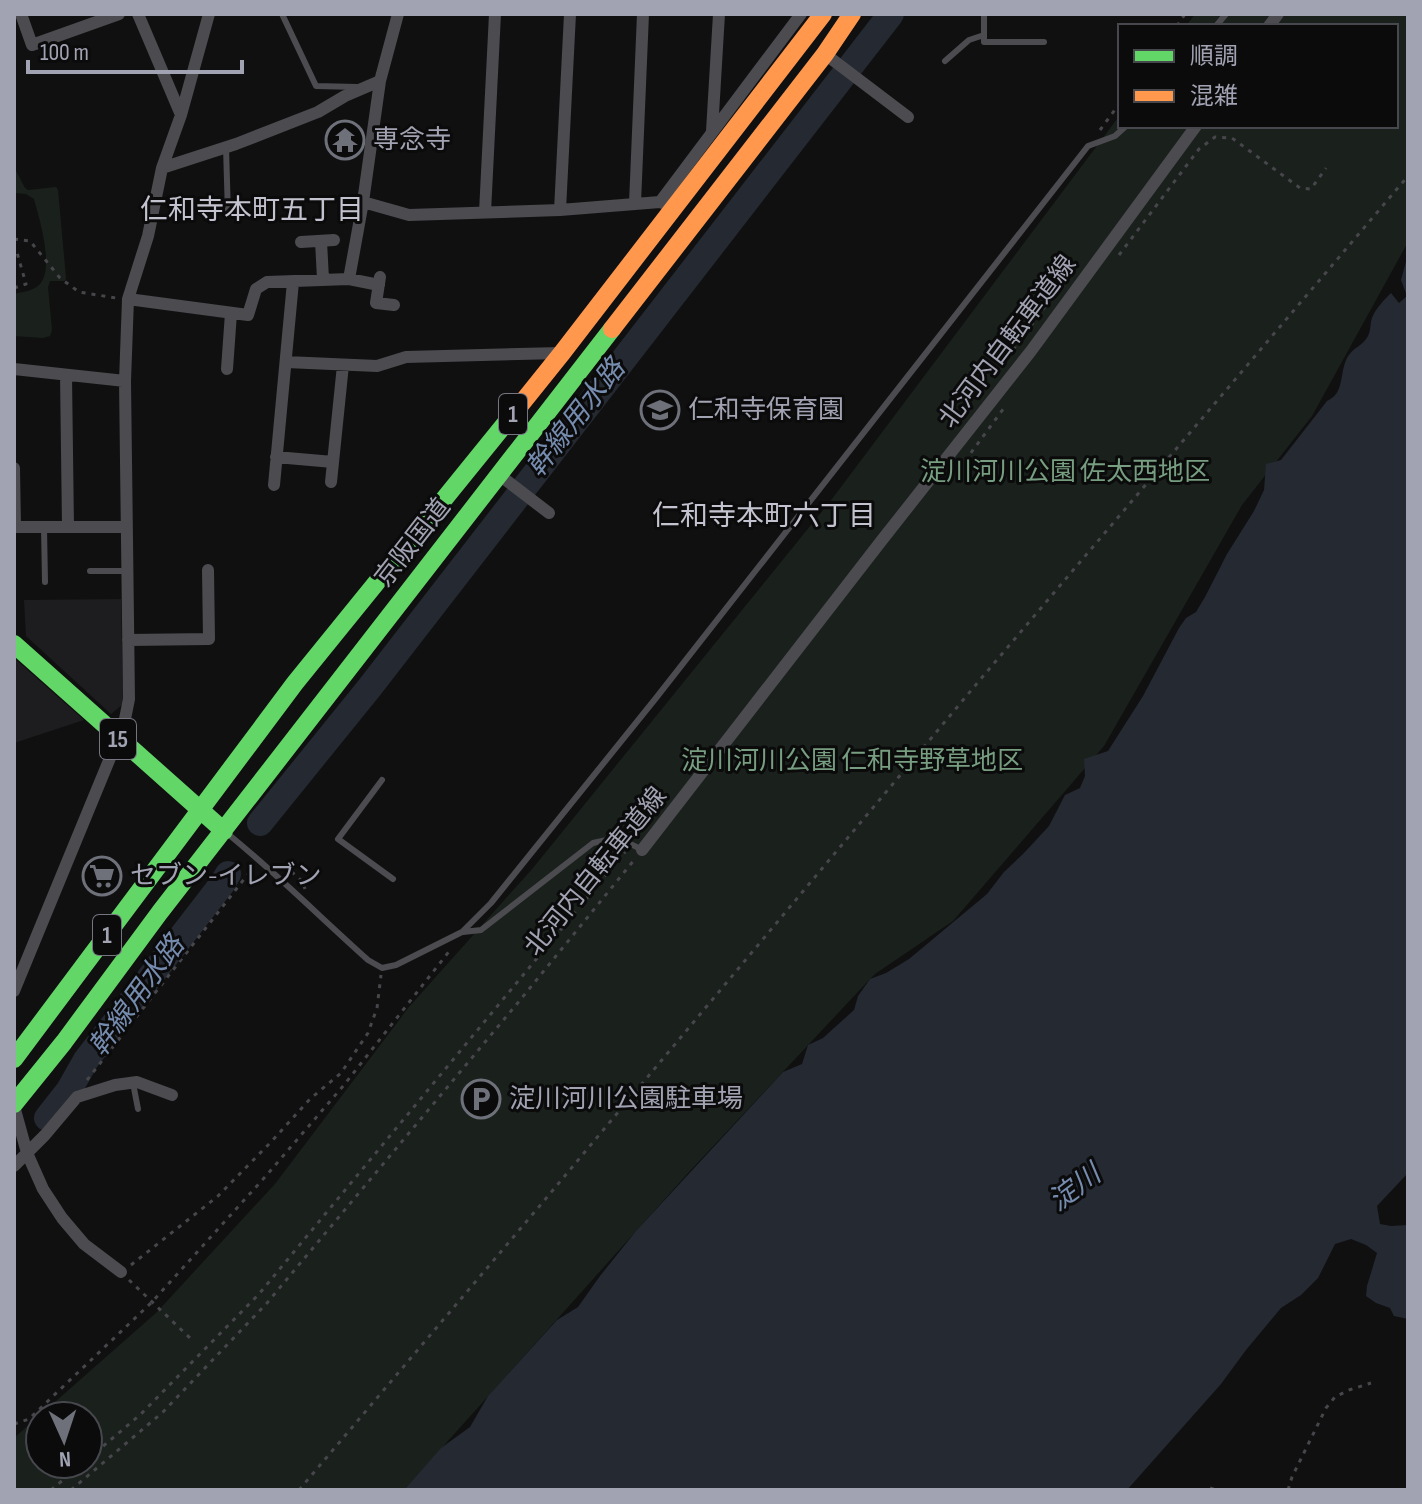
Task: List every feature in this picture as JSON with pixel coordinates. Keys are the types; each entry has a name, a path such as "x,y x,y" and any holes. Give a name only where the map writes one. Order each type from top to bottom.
{"main road":[{"name":"京阪国道","path":"14,1059 295,683 562,353 667,205 823,14"},
{"name":"京阪国道","path":"14,1105 498,474 832,59 852,14"},
{"name":"15","path":"14,644 224,831"}],"street":[{"path":"21,14 32,45 119,14"},
{"path":"138,14 181,115"},
{"path":"14,991 124,724 129,699 125,381 128,299 148,236 162,168 181,115 209,14"},
{"path":"349,279 380,81 398,14"},
{"path":"485,212 495,14"},
{"path":"560,210 570,14"},
{"path":"635,203 643,14"},
{"path":"712,131 719,14"},
{"path":"363,202 409,215 560,210 635,203 667,205 712,131 798,16"},
{"path":"832,59 908,117"},
{"path":"162,168 318,112 380,81"},
{"name":"北河内自転車道線","path":"637,847 1031,351 1195,128"},
{"path":"301,242 327,240 323,279"},
{"path":"128,299 248,315 256,289 267,282 349,279 380,281 376,303 394,305"},
{"path":"274,485 293,282"},
{"path":"227,369 231,313"},
{"path":"286,362 377,366 406,357 562,353"},
{"path":"331,482 343,365"},
{"path":"14,369 125,381"},
{"path":"66,375 68,527"},
{"path":"276,457 333,462"},
{"path":"14,468 14,527 126,527"},
{"path":"498,474 549,513"},
{"path":"128,640 209,639 208,570"},
{"path":"14,1166 77,1097 115,1085 137,1082 172,1095"},
{"path":"14,1105 27,1153 43,1189 84,1244 121,1272"}],"lane":[{"path":"282,14 316,86 365,87"},
{"path":"984,14 984,42 1044,42"},
{"path":"945,61 969,40 984,35"},
{"path":"224,831 368,960 382,968 396,965 462,932 491,903 656,698 1088,146 1115,136 1124,128"},
{"path":"226,147 228,215"},
{"path":"44,527 45,582"},
{"path":"90,571 127,571"},
{"path":"382,780 338,839 393,879"},
{"path":"462,932 481,930 593,843 612,838 637,847"},
{"path":"133,1083 138,1109"}],"path":[{"path":"1088,146 1118,106"},
{"path":"1112,265 1199,149 1215,137 1232,138 1300,188 1311,189 1326,168"},
{"path":"299,1490 1408,176"},
{"path":"14,239 30,241 60,278 79,292 128,299"},
{"path":"14,288 26,284 16,249"},
{"name":"北河内自転車道線","path":"1000,366 1057,291"},
{"path":"959,469 1007,405"},
{"name":"北河内自転車道線","path":"71,1490 163,1412 267,1303 507,1017 637,847"},
{"name":"北河内自転車道線","path":"104,1445 141,1414 259,1294 637,847"},
{"path":"77,1097 87,1080 259,860"},
{"path":"14,1424 29,1419 152,1302 344,1085 444,960 462,932"},
{"path":"190,1338 121,1272 218,1196 310,1099 341,1073 368,1033 377,1008 382,968"},
{"path":"1288,1490 1326,1408 1335,1397 1371,1383"},
{"path":"1210,1488 1216,1490"}],"shaded area":[{"path":"121,599 123,704 111,714 26,636 24,600"},
{"path":"14,658 84,720 14,743"}],"green space":[{"name":"淀川河川公園 仁和寺野草地区","path":"1195,14 1408,14 1408,242 1312,416 1242,505 1104,746 953,921 870,979 689,1172 404,1490 14,1490 14,1438 24,1429 24,1480 104,1480 104,1400 57,1400 156,1313 275,1184 409,1007 533,868 832,499 1118,118 1118,128 1398,128 1398,24 1188,24"},
{"path":"14,167 28,190 56,187 58,190 66,278 65,281 50,281 52,330 50,336 43,338 14,336 14,294 38,286 46,269 46,257 34,199 26,194 14,193"}],"water":[{"name":"淀川","path":"1408,254 1408,1173 1377,1206 1380,1224 1407,1225 1408,1220 1408,1319 1394,1316 1390,1308 1366,1296 1377,1253 1351,1239 1335,1244 1318,1278 1301,1295 1281,1308 1221,1384 1127,1490 404,1490 441,1448 470,1427 488,1396 557,1320 578,1307 636,1231 783,1072 802,1064 808,1045 823,1038 854,1010 858,996 870,979 909,959 987,894 1049,826 1065,795 1080,788 1085,776 1084,759 1108,751 1143,696 1179,628 1186,618 1196,612 1205,597 1264,490 1266,464 1281,460 1327,401 1337,393 1347,358 1366,339 1380,304 1391,293 1399,303 1407,296 1401,280"}],"waterway":[{"name":"幹線用水路","path":"260,823 370,687 891,14"},
{"name":"幹線用水路","path":"47,1118 69,1090 86,1060 228,874"}],"traffic: fast":[{"path":"14,1104 612,329"},
{"path":"14,1059 295,683 509,419"},
{"path":"14,644 224,831"}],"traffic: slow":[{"path":"509,419 823,14"},
{"path":"612,329 825,54 852,14"}],"place":[{"name":"専念寺","path":"345,140"},
{"name":"仁和寺保育園","path":"660,410"},
{"name":"セブン-イレブン","path":"102,876"},
{"name":"淀川河川公園駐車場","path":"481,1099"}],"district":[{"name":"仁和寺本町五丁目","path":"252,210"},
{"name":"仁和寺本町六丁目","path":"764,516"}],"park label":[{"name":"淀川河川公園 佐太西地区","path":"1065,472"}]}
